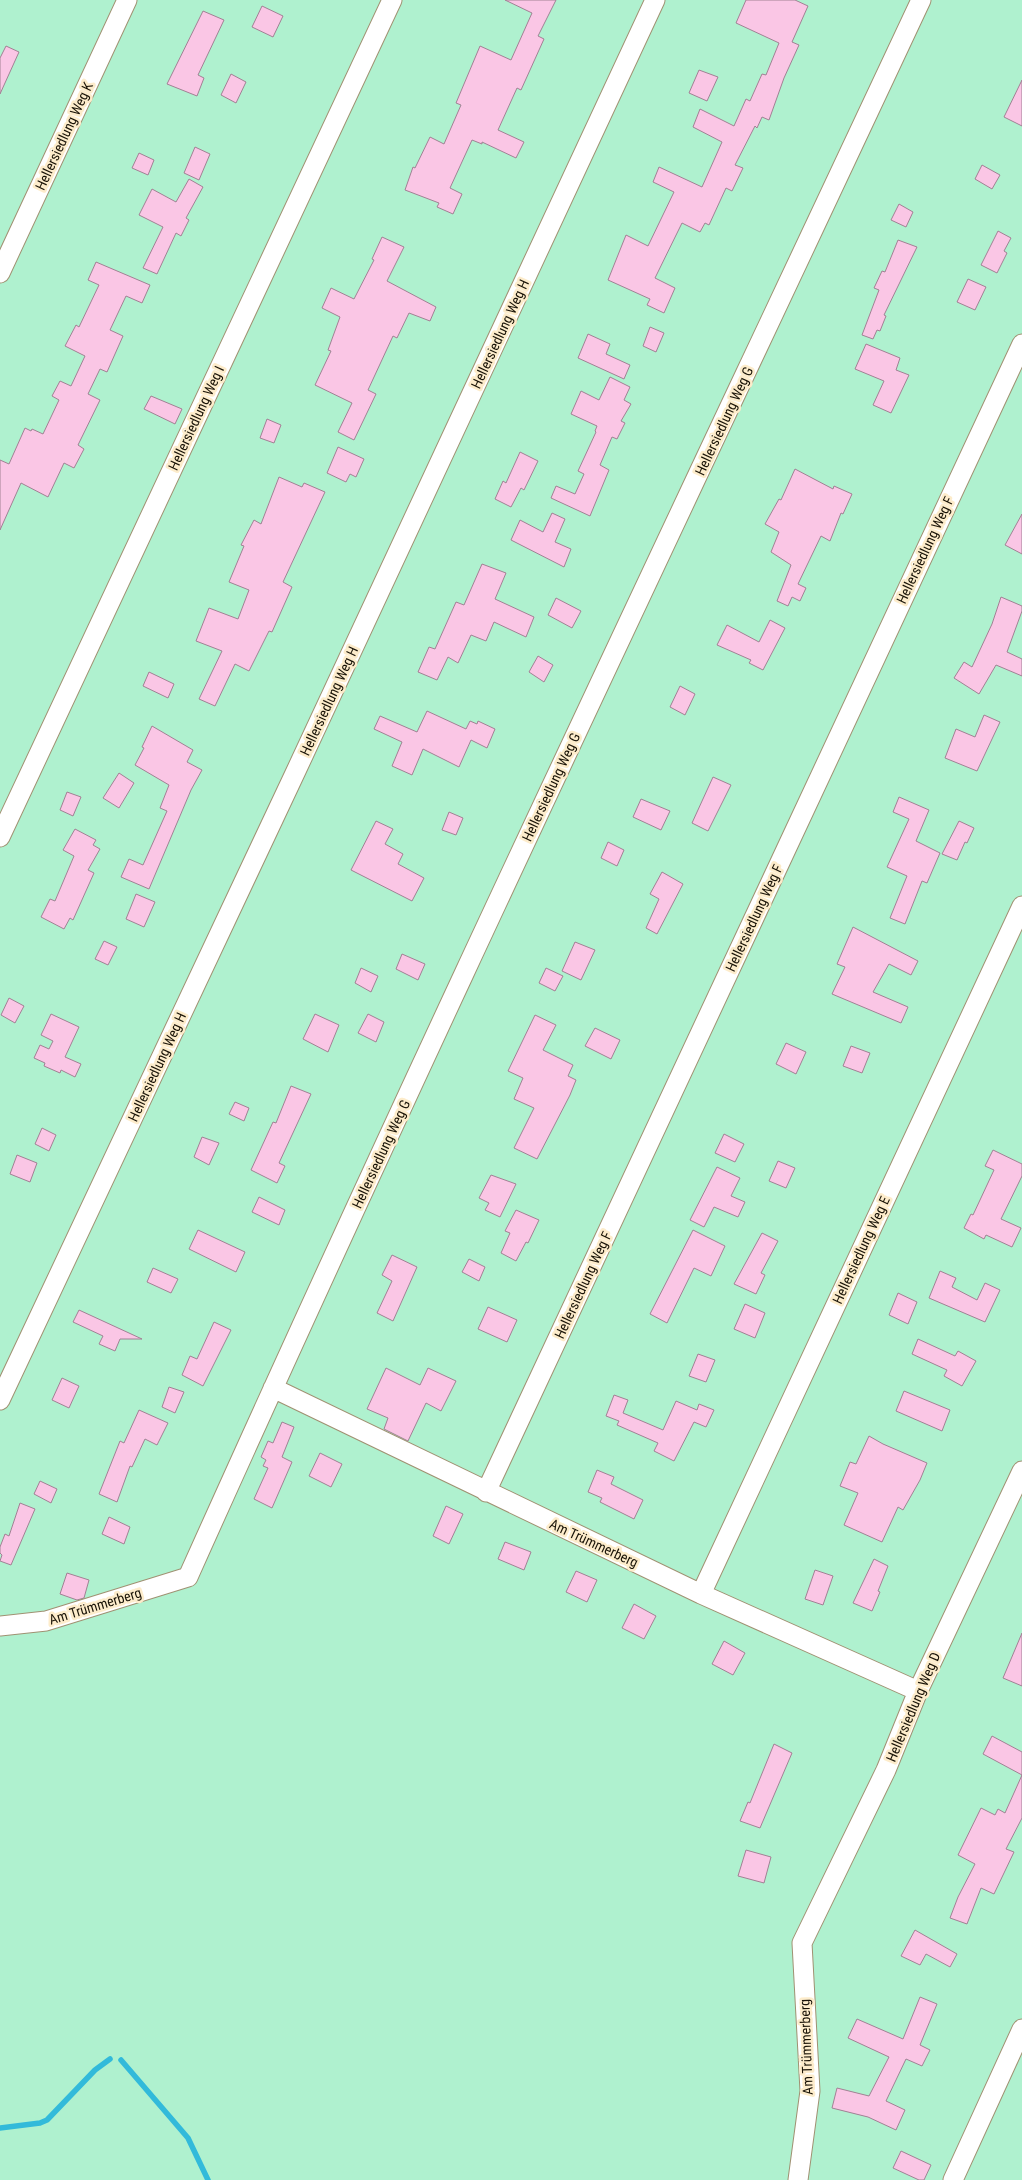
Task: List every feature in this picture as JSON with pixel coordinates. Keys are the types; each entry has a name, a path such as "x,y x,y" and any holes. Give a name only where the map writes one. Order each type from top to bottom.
{"lane":[{"name":"Hellersiedlung Weg K","path":"0,273 127,0"},
{"name":"Hellersiedlung Weg I","path":"0,837 392,0"},
{"name":"Hellersiedlung Weg H","path":"0,1400 296,771 655,0"},
{"name":"Hellersiedlung Weg G","path":"188,1577 511,871 921,0"},
{"name":"Hellersiedlung Weg F","path":"486,1492 1022,344"},
{"name":"Hellersiedlung Weg E","path":"701,1594 1022,906"},
{"name":"Am Trümmerberg","path":"273,1388 701,1594 918,1691"},
{"name":"Hellersiedlung Weg D","path":"802,1943 886,1770 918,1691 1022,1471"},
{"name":"Am Trümmerberg","path":"0,1626 46,1621 188,1577"},
{"name":"Am Trümmerberg","path":"798,2180 810,2091 802,1943"},
{"path":"953,2180 1022,2029"}],"green space":[{"path":"0,0 1022,0 1022,2180 0,2180"}],"building":[{"path":"505,0 556,0 538,36 544,39 521,90 517,88 498,130 524,142 516,158 482,142 482,144 472,140 450,188 462,194 453,214 437,207 439,203 405,190 413,167 415,168 430,137 444,144 461,105 456,103 480,46 511,60 532,13"},
{"path":"746,0 795,0 808,6 792,42 799,45 784,78 769,120 762,117 757,128 755,126 735,165 743,168 732,191 726,188 709,225 705,223 700,232 682,223 655,278 675,288 664,313 647,305 650,299 608,280 626,235 648,246 674,192 653,182 659,167 702,187 722,142 693,127 700,109 734,126 746,99 750,101 762,74 766,75 779,43 736,23"},
{"path":"262,6 283,16 273,37 252,27"},
{"path":"203,11 224,20 198,75 204,78 197,96 167,84"},
{"path":"6,46 19,52 0,94 0,58"},
{"path":"699,70 718,77 707,101 689,93"},
{"path":"231,74 246,82 236,103 221,95"},
{"path":"1022,80 1022,126 1004,117"},
{"path":"195,147 210,154 199,180 184,173"},
{"path":"139,153 154,160 148,175 132,168"},
{"path":"982,165 1000,175 992,189 975,179"},
{"path":"189,179 203,187 186,218 189,220 181,236 176,233 157,274 143,268 163,227 139,215 152,189 176,202"},
{"path":"899,204 913,212 906,227 891,220"},
{"path":"998,231 1011,238 1004,251 1007,253 997,273 981,265"},
{"path":"382,237 404,247 387,281 436,307 430,321 409,313 397,338 393,336 368,390 376,394 354,440 338,432 352,403 315,385 331,351 328,350 340,317 322,308 331,288 354,299 374,260 372,259"},
{"path":"898,240 917,247 884,315 886,316 880,331 877,330 873,339 862,335 879,290 874,288 882,271 885,272"},
{"path":"96,262 150,285 142,303 126,296 110,330 123,336 107,372 100,369 88,394 100,400 78,445 84,449 74,468 64,463 48,497 21,483 0,530 0,460 9,464 25,428 43,434 59,400 52,396 60,381 71,386 85,356 65,346 76,325 79,327 99,285 88,280"},
{"path":"968,279 986,287 975,310 957,302"},
{"path":"650,327 664,333 656,352 643,346"},
{"path":"588,334 610,344 606,354 630,365 624,379 578,358"},
{"path":"866,344 900,358 896,370 909,375 891,413 873,405 884,381 855,369"},
{"path":"610,377 630,387 624,400 631,404 621,421 625,423 617,439 612,437 600,465 609,470 590,516 551,498 556,486 575,494 584,474 578,471 596,432 597,426 571,414 581,391 599,400"},
{"path":"151,396 182,409 175,424 144,409"},
{"path":"267,419 281,425 274,443 260,438"},
{"path":"338,447 364,459 356,477 350,474 346,482 327,473"},
{"path":"520,452 538,461 524,490 521,488 511,507 495,499 503,481 506,483"},
{"path":"795,469 833,489 834,486 852,494 843,514 841,513 830,541 821,536 798,584 806,588 800,601 792,597 788,606 777,601 791,565 771,552 779,532 765,524 779,499 781,500"},
{"path":"279,477 302,487 304,483 325,492 283,582 292,587 272,632 269,631 249,671 235,664 215,706 199,699 222,651 196,641 209,608 238,619 249,590 229,582 244,546 241,545 254,520 261,524"},
{"path":"552,513 565,519 555,542 571,549 564,567 511,540 520,520 543,532"},
{"path":"1022,514 1022,554 1005,545"},
{"path":"482,564 506,573 495,599 534,617 526,637 494,622 486,641 471,635 458,663 448,657 437,680 418,672 429,647 435,649 456,602 464,605"},
{"path":"1001,597 1022,606 1022,611 1007,652 1022,659 1022,676 996,665 979,694 954,678 964,662 972,667 992,624"},
{"path":"556,598 581,611 572,628 548,615"},
{"path":"770,620 785,628 763,670 749,663 751,660 717,645 727,625 759,642"},
{"path":"538,656 553,665 544,682 529,672"},
{"path":"149,672 174,684 168,698 143,686"},
{"path":"680,686 695,694 685,715 670,707"},
{"path":"427,711 466,729 470,721 477,724 478,721 495,729 487,748 471,740 459,767 423,749 412,775 392,766 402,742 374,729 380,716 417,732"},
{"path":"984,715 1000,722 977,771 945,758 956,729 975,737"},
{"path":"152,726 193,750 187,762 202,770 191,790 149,889 121,877 129,859 143,865 167,811 160,808 169,785 135,765"},
{"path":"119,773 134,783 119,808 103,798"},
{"path":"713,777 731,785 708,831 692,823"},
{"path":"67,792 81,797 73,816 60,810"},
{"path":"899,797 929,810 916,841 940,853 927,883 922,881 905,924 890,918 907,876 887,867 909,819 893,812"},
{"path":"641,799 670,811 661,830 633,817"},
{"path":"449,812 463,818 456,835 442,830"},
{"path":"376,821 393,829 385,844 403,854 398,864 424,878 412,901 351,870"},
{"path":"959,821 974,828 957,860 942,854"},
{"path":"75,829 96,840 93,845 100,849 88,870 94,873 73,920 70,918 64,929 41,917 50,899 55,901 74,856 63,850"},
{"path":"608,842 624,850 617,866 601,858"},
{"path":"662,872 683,884 657,934 646,928 659,899 650,894"},
{"path":"136,894 155,902 144,927 126,919"},
{"path":"853,927 918,961 911,975 889,964 873,992 908,1007 901,1023 832,994 845,967 837,964"},
{"path":"104,941 117,947 108,965 95,959"},
{"path":"575,942 595,950 581,980 562,971"},
{"path":"402,954 425,964 418,980 396,969"},
{"path":"361,968 378,976 371,992 355,983"},
{"path":"546,968 563,976 555,991 539,983"},
{"path":"9,998 24,1006 15,1023 1,1015"},
{"path":"51,1014 79,1027 65,1057 81,1064 75,1077 61,1070 60,1073 44,1066 45,1063 34,1058 40,1045 49,1049 53,1041 41,1035"},
{"path":"315,1014 339,1025 328,1052 303,1039"},
{"path":"368,1014 384,1022 376,1042 358,1033"},
{"path":"535,1015 556,1025 543,1050 573,1065 568,1076 576,1080 537,1159 514,1148 534,1108 514,1099 523,1078 508,1071"},
{"path":"595,1028 620,1040 611,1059 585,1046"},
{"path":"786,1043 806,1052 796,1074 776,1064"},
{"path":"851,1046 870,1053 862,1073 843,1066"},
{"path":"291,1086 311,1094 279,1163 285,1166 277,1183 251,1170 273,1122 276,1123"},
{"path":"235,1102 249,1108 244,1121 229,1114"},
{"path":"42,1128 56,1135 49,1151 35,1144"},
{"path":"724,1134 744,1144 735,1162 715,1153"},
{"path":"202,1137 219,1143 209,1165 194,1157"},
{"path":"993,1150 1022,1164 1022,1176 1001,1219 1021,1228 1012,1247 986,1235 984,1239 964,1228 971,1214 973,1215 994,1170 985,1166"},
{"path":"17,1155 37,1163 30,1182 10,1174"},
{"path":"778,1161 795,1168 786,1188 769,1181"},
{"path":"717,1167 740,1178 731,1196 745,1202 738,1217 714,1207 704,1227 690,1220"},
{"path":"491,1175 516,1184 500,1217 485,1210 489,1203 479,1198"},
{"path":"259,1197 285,1210 279,1225 252,1212"},
{"path":"516,1210 539,1220 528,1243 526,1242 516,1261 501,1253 510,1233 505,1231"},
{"path":"198,1230 245,1252 236,1272 189,1249"},
{"path":"693,1230 725,1246 711,1276 694,1268 667,1323 650,1314"},
{"path":"762,1233 778,1241 761,1273 765,1275 756,1294 734,1284"},
{"path":"392,1255 417,1267 393,1321 377,1313 392,1281 382,1275"},
{"path":"469,1259 485,1267 479,1281 462,1272"},
{"path":"153,1268 178,1279 171,1293 147,1282"},
{"path":"940,1271 956,1278 952,1287 977,1300 985,1283 1000,1290 985,1322 929,1298"},
{"path":"898,1293 917,1302 908,1324 889,1315"},
{"path":"745,1304 765,1313 755,1338 734,1329"},
{"path":"488,1307 517,1320 507,1342 478,1329"},
{"path":"79,1310 142,1339 120,1339 115,1351 99,1344 103,1336 73,1322"},
{"path":"214,1322 231,1330 203,1386 182,1375 190,1356 197,1359"},
{"path":"918,1339 955,1356 958,1351 976,1361 962,1386 944,1376 947,1370 912,1354"},
{"path":"698,1354 715,1360 706,1382 689,1376"},
{"path":"386,1368 420,1385 428,1368 456,1381 441,1411 426,1403 408,1441 384,1429 388,1418 367,1409"},
{"path":"62,1378 79,1386 69,1408 52,1400"},
{"path":"169,1387 184,1392 175,1413 162,1407"},
{"path":"904,1391 950,1410 942,1431 896,1411"},
{"path":"614,1395 628,1400 623,1413 663,1430 676,1401 697,1410 699,1404 714,1410 706,1427 694,1422 674,1461 654,1451 658,1443 617,1425 619,1421 606,1416"},
{"path":"139,1410 168,1423 157,1445 145,1439 132,1467 130,1466 117,1502 99,1494 120,1441 124,1443"},
{"path":"282,1422 294,1427 282,1457 292,1462 272,1508 254,1499 268,1468 263,1466 266,1460 261,1457 268,1441 273,1443"},
{"path":"869,1436 927,1463 903,1510 898,1507 882,1542 844,1525 858,1493 840,1486 850,1462 856,1464"},
{"path":"320,1453 342,1464 331,1487 309,1476"},
{"path":"597,1470 614,1477 611,1484 643,1500 634,1519 600,1502 602,1498 588,1492"},
{"path":"40,1481 57,1489 51,1503 34,1494"},
{"path":"20,1503 35,1509 11,1565 0,1561 2,1555 0,1547 5,1534 9,1536"},
{"path":"446,1506 463,1514 449,1544 433,1536"},
{"path":"109,1517 130,1527 124,1544 102,1534"},
{"path":"505,1542 531,1552 524,1570 498,1559"},
{"path":"874,1559 888,1566 872,1611 853,1603"},
{"path":"815,1570 833,1576 823,1605 805,1599"},
{"path":"576,1571 597,1580 587,1602 566,1592"},
{"path":"67,1573 89,1580 84,1598 77,1600 60,1594"},
{"path":"634,1604 656,1616 644,1639 622,1628"},
{"path":"1022,1633 1022,1686 1003,1678"},
{"path":"724,1641 745,1653 733,1675 712,1664"},
{"path":"992,1736 1022,1752 1022,1775 983,1754"},
{"path":"774,1744 792,1753 760,1828 740,1821 748,1802 750,1803"},
{"path":"1022,1775 1022,1818 1006,1849 1014,1852 994,1894 981,1888 967,1924 950,1918 958,1897 975,1864 958,1855 981,1808 995,1815 998,1809 1005,1813"},
{"path":"746,1850 771,1857 764,1883 738,1876"},
{"path":"915,1930 957,1954 950,1967 926,1954 920,1965 901,1956"},
{"path":"920,1997 937,2004 920,2045 930,2050 922,2066 906,2059 886,2101 905,2110 896,2130 868,2117 832,2108 837,2088 869,2096 889,2057 848,2038 857,2019 903,2039"},
{"path":"901,2151 931,2165 924,2180 919,2180 893,2168"}],"waterway":[{"path":"0,2128 40,2123 47,2120 95,2070 110,2059"},
{"path":"121,2060 188,2138 208,2180"}]}
